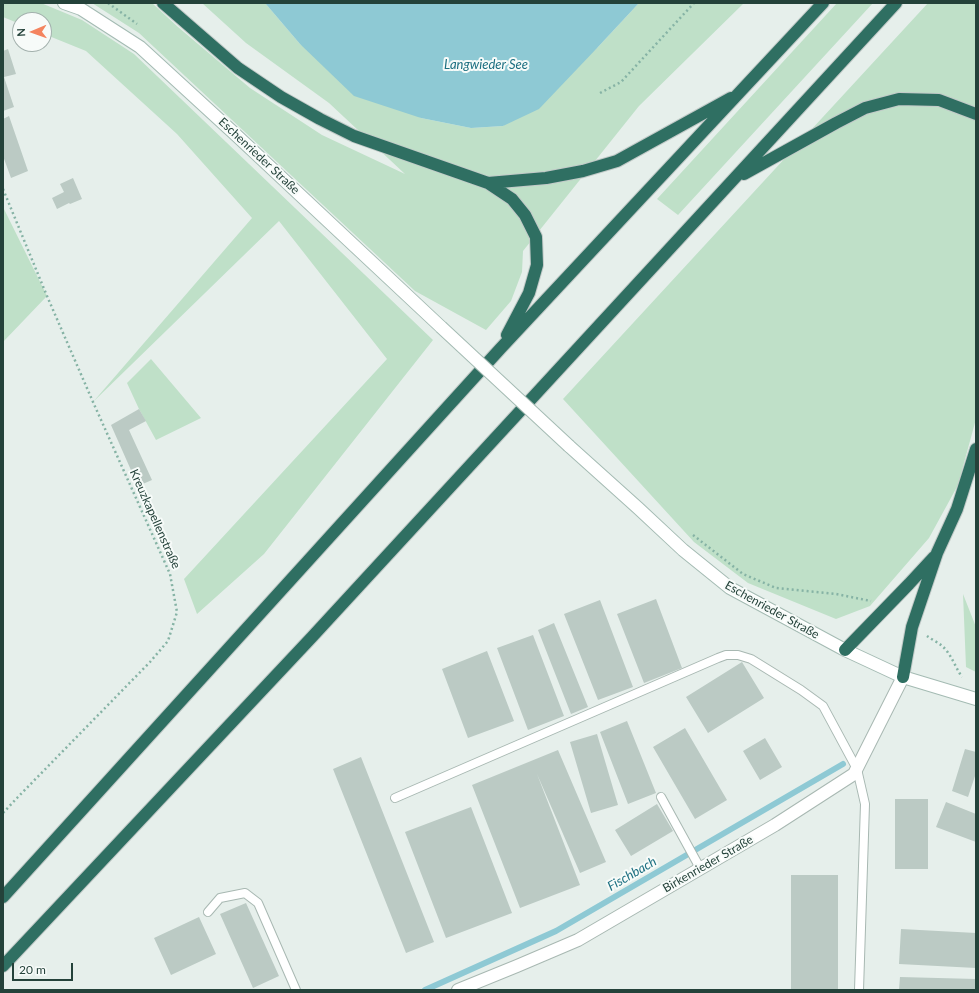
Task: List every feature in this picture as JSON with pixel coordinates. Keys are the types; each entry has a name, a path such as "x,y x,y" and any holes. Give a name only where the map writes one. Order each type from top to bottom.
{"highway":[{"path":"163,3 238,68 281,97 307,112 354,136 488,183 512,199 525,215 536,237 537,265 529,293 500,349"},
{"path":"3,897 500,349 823,3"},
{"path":"3,966 312,637 896,3"},
{"path":"488,183 546,178 584,171 617,161 741,92"},
{"path":"734,179 865,108 899,99 939,100 976,114"},
{"path":"903,676 912,627 937,553 957,509 976,449"},
{"path":"845,650 937,553"}],"street":[{"name":"Eschenrieder Straße","path":"64,3 81,9 140,47 569,446 683,550 730,588 845,650 903,676 973,696"},
{"name":"Birkenrieder Straße","path":"458,990 578,940 699,866 775,825 854,774 903,676"}],"lane":[{"path":"395,798 718,658 726,655 738,655 751,659 823,706 856,769 865,804 858,990"},
{"path":"662,797 699,866"},
{"path":"208,912 220,898 244,893 258,903 296,990"}],"path":[{"path":"600,93 621,82 694,3"},
{"name":"Kreuzkapellenstraße","path":"3,189 47,296 170,574 177,612 168,641 150,662 3,813"},
{"path":"688,530 743,574 776,588 836,594 870,600 883,611"},
{"path":"912,627 942,645 965,681"}],"green space":[{"path":"3,3 41,3 82,20 134,54 433,340 264,554 197,614 184,579 387,359 279,221 93,402 252,218 177,134 86,51 52,37 52,12 12,12 12,21 3,17"},
{"path":"92,3 152,3 250,88 322,135 405,174 329,103 246,43 202,3 265,3 300,44 421,118 471,128 503,126 598,47 639,3 744,3 639,106 523,251 522,272 511,301 486,330 415,291 139,33"},
{"path":"837,3 873,3 678,215 657,199"},
{"path":"928,3 976,3 976,419 958,485 929,538 870,606 836,619 748,583 694,542 563,399"},
{"path":"3,207 47,296 3,342"},
{"path":"151,359 201,418 156,440 127,383"},
{"path":"963,594 976,627 976,672 966,667"}],"water":[{"name":"Langwieder See","path":"265,3 639,3 539,109 503,126 471,128 421,118 354,96 300,44"}],"building":[{"path":"8,49 16,74 4,77 14,107 3,111 3,51"},
{"path":"9,116 28,171 11,178 3,156 3,119"},
{"path":"73,178 82,199 57,209 52,198 64,192 60,184"},
{"path":"139,409 146,421 129,430 152,480 138,486 111,425"},
{"path":"656,599 682,668 644,683 617,614"},
{"path":"600,600 633,687 598,700 564,614"},
{"path":"554,623 588,707 571,714 538,630"},
{"path":"533,635 564,716 528,730 497,648"},
{"path":"487,651 514,721 468,738 442,669"},
{"path":"742,662 764,698 708,733 686,697"},
{"path":"627,721 656,793 628,804 600,732"},
{"path":"685,728 727,800 695,819 653,747"},
{"path":"597,734 618,805 591,813 570,742"},
{"path":"765,738 782,767 760,780 743,751"},
{"path":"965,749 976,752 976,773 968,797 952,791"},
{"path":"558,750 606,862 580,873 537,774 580,885 520,908 472,785"},
{"path":"361,757 434,942 406,953 333,769"},
{"path":"895,799 928,799 928,869 895,869"},
{"path":"946,802 976,814 976,842 936,827"},
{"path":"657,804 673,831 631,856 615,830"},
{"path":"471,807 512,913 446,938 405,832"},
{"path":"791,875 838,875 838,990 791,990"},
{"path":"246,903 279,976 253,988 220,914"},
{"path":"199,917 216,954 171,975 154,938"},
{"path":"901,929 976,933 976,968 899,964"},
{"path":"900,977 976,979 976,990 899,990"}],"waterway":[{"name":"Fischbach","path":"425,990 556,931 843,764"}]}
